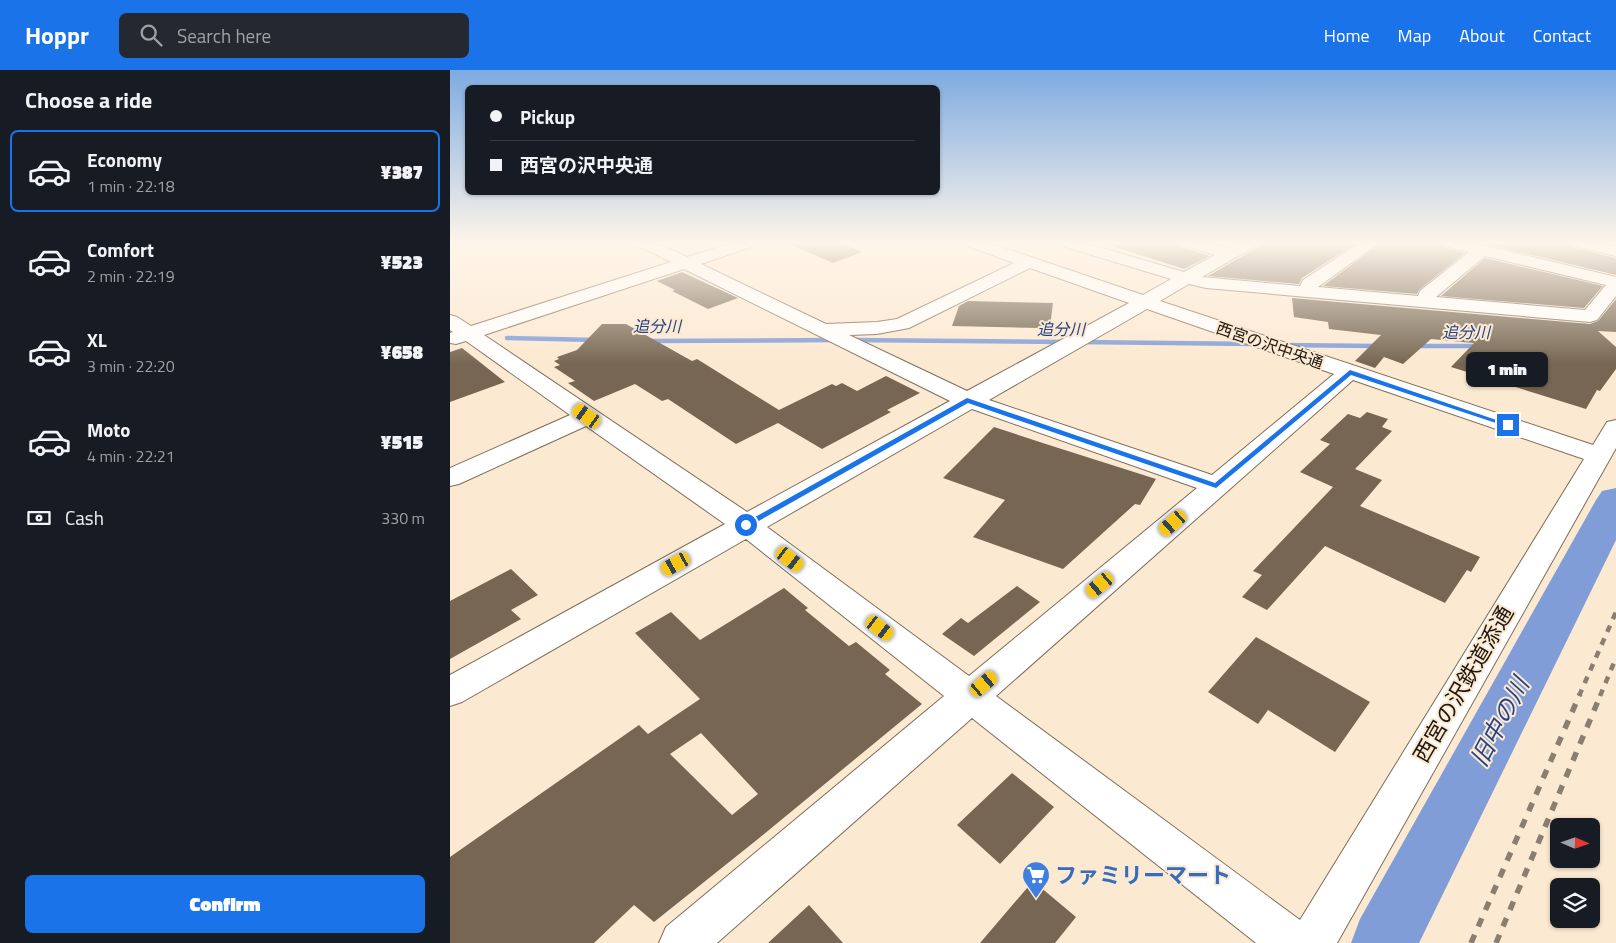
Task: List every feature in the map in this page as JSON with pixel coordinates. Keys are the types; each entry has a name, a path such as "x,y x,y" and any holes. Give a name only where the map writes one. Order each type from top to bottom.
{"street":[{"path":"456,332 619,283"},
{"path":"725,283 967,400 1216,486"},
{"path":"824,331 877,328 902,324 987,283"},
{"name":"西宮の沢中央通","path":"1090,283 1350,372 1607,441"},
{"path":"450,692 1176,283"},
{"path":"1214,283 1590,316 1616,283"},
{"path":"1308,292 1311,283"},
{"path":"1426,302 1427,295 1442,283"},
{"path":"1556,296 1598,307"},
{"path":"456,332 587,416 746,525 1293,943"},
{"path":"682,943 1350,372"},
{"path":"450,478 587,416"},
{"name":"西宮の沢鉄道添通","path":"1312,943 1607,441"}],"building":[{"path":"660,283 705,283 738,298 708,309 672,291 675,290"},
{"path":"1327,283 1428,283 1417,294 1323,286"},
{"path":"1456,283 1589,283 1603,286 1584,308 1441,296"},
{"path":"1292,298 1590,324 1598,321 1616,299 1616,332 1598,331 1616,347 1616,369 1600,391 1597,390 1586,409 1451,367 1474,343 1431,339 1403,364 1384,357 1375,368 1355,361 1381,335 1329,329 1328,322 1294,317"},
{"path":"968,301 1053,303 1050,326 1040,326 1039,328 952,326 959,306"},
{"path":"602,324 626,324 692,361 697,359 779,410 832,384 836,386 842,383 857,391 886,376 920,393 887,410 891,412 822,449 778,423 736,444 668,399 662,401 635,384 594,401 568,383 575,381 554,367 560,365 554,361 559,359 557,357 577,350"},
{"path":"462,348 505,382 450,402 450,352"},
{"path":"1367,412 1388,419 1382,427 1392,431 1355,469 1382,480 1360,506 1480,557 1471,572 1467,570 1445,603 1325,546 1267,610 1242,597 1262,575 1253,571 1333,487 1300,472 1330,444 1320,440 1348,414 1360,418"},
{"path":"994,427 1156,479 1140,505 1135,504 1063,569 973,537 1005,500 943,478"},
{"path":"511,569 538,595 511,610 521,619 450,659 450,601"},
{"path":"1017,586 1040,602 974,656 942,634 961,618 968,623"},
{"path":"784,588 808,608 805,610 849,646 856,642 890,670 885,674 922,704 654,922 634,905 594,943 450,943 450,857 639,725 648,734 700,699 635,633 671,612 700,640","holes":["701,733 758,794 732,815 670,754"]},
{"path":"1256,637 1370,702 1335,752 1268,710 1258,724 1208,692"},
{"path":"1012,773 1054,807 1000,864 957,825"},
{"name":"ファミリーマート","path":"1033,881 1076,917 1055,943 980,943"},
{"path":"809,905 843,943 768,943"}],"waterway":[{"name":"追分川","path":"507,338 596,340"},
{"name":"追分川","path":"647,341 836,340"},
{"name":"追分川","path":"852,340 1066,342"},
{"name":"追分川","path":"1080,342 1256,344"},
{"name":"追分川","path":"1282,345 1379,346"},
{"name":"追分川","path":"1415,346 1479,346"},
{"name":"旧中の川","path":"1384,943 1616,500"}],"railway":[{"path":"1579,696 1616,612"},
{"path":"1600,696 1616,658"},
{"path":"1471,943 1580,694"},
{"path":"1496,943 1601,694"}],"place":[{"name":"ファミリーマート","path":"1036,899"}],"route":[{"path":"746,525 967,400 1216,486 1350,372 1508,425"}]}
